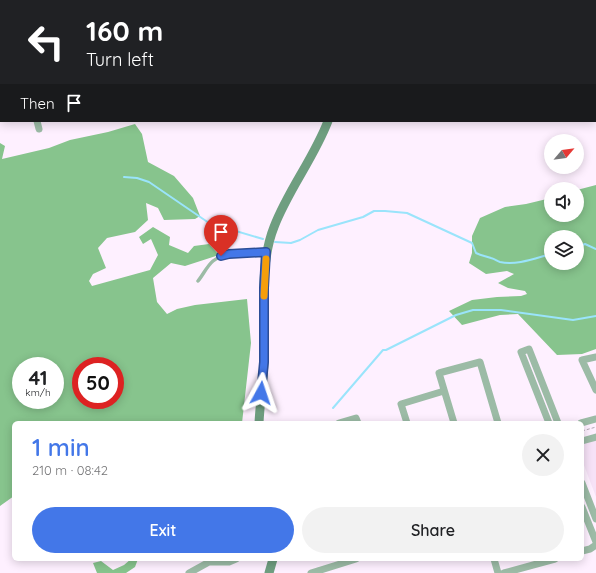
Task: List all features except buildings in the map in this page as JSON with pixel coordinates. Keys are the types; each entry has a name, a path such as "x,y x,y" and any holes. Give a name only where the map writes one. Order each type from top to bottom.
{"main road":[{"path":"259,421 264,362 264,288 266,252 278,217 314,151 328,122"},
{"path":"269,573 273,561"}],"street":[{"path":"548,421 521,352 529,350 557,421"},
{"path":"596,357 582,360 596,390"},
{"path":"453,421 439,373 480,362 497,421"},
{"path":"406,421 401,404 444,391"},
{"path":"584,422 596,419"},
{"path":"584,440 596,436"},
{"path":"584,488 596,519"},
{"path":"584,513 595,547 584,550"},
{"path":"189,573 209,562 231,561"},
{"path":"311,573 350,561"},
{"path":"495,561 498,573"},
{"path":"504,573 540,561"}],"lane":[{"path":"198,281 213,260 221,256 229,254 266,252"}],"path":[{"path":"584,430 596,427"}],"shaded area":[{"path":"596,439 596,497 584,465 584,442"}],"green space":[{"path":"135,124 142,134 148,162 174,176 193,198 200,216 195,219 164,220 158,208 146,203 148,220 135,232 107,238 98,248 106,268 93,274 89,281 92,286 150,270 158,255 151,239 143,244 139,237 153,227 170,237 169,245 188,253 194,246 209,244 219,255 185,266 171,263 153,278 157,302 167,314 177,309 195,305 247,299 251,343 242,421 12,421 12,497 0,506 0,143 5,146 2,159 49,148 70,140 108,132"},
{"path":"596,185 596,349 582,354 557,355 518,314 500,315 462,325 449,311 472,300 521,296 527,294 525,291 508,288 498,283 514,274 507,271 486,274 469,263 472,253 472,236 480,218 505,207 544,200 544,222 584,222 584,188"},
{"path":"101,561 113,570 129,561 137,561 135,567 126,573 97,573 93,563"}],"waterway":[{"path":"124,177 137,178 149,182 209,223 263,239"},
{"path":"275,242 291,243 300,240 318,230 363,217 374,211 385,211 407,213 472,243 476,253 500,262 513,263 544,256"},
{"path":"584,244 596,249"},
{"path":"333,408 383,350 386,350 456,315 473,310 501,310 573,320 596,316"}],"slow traffic":[{"path":"264,296 266,259"}],"route":[{"path":"221,256 229,254 266,252 264,288 264,362 261,393"}]}
